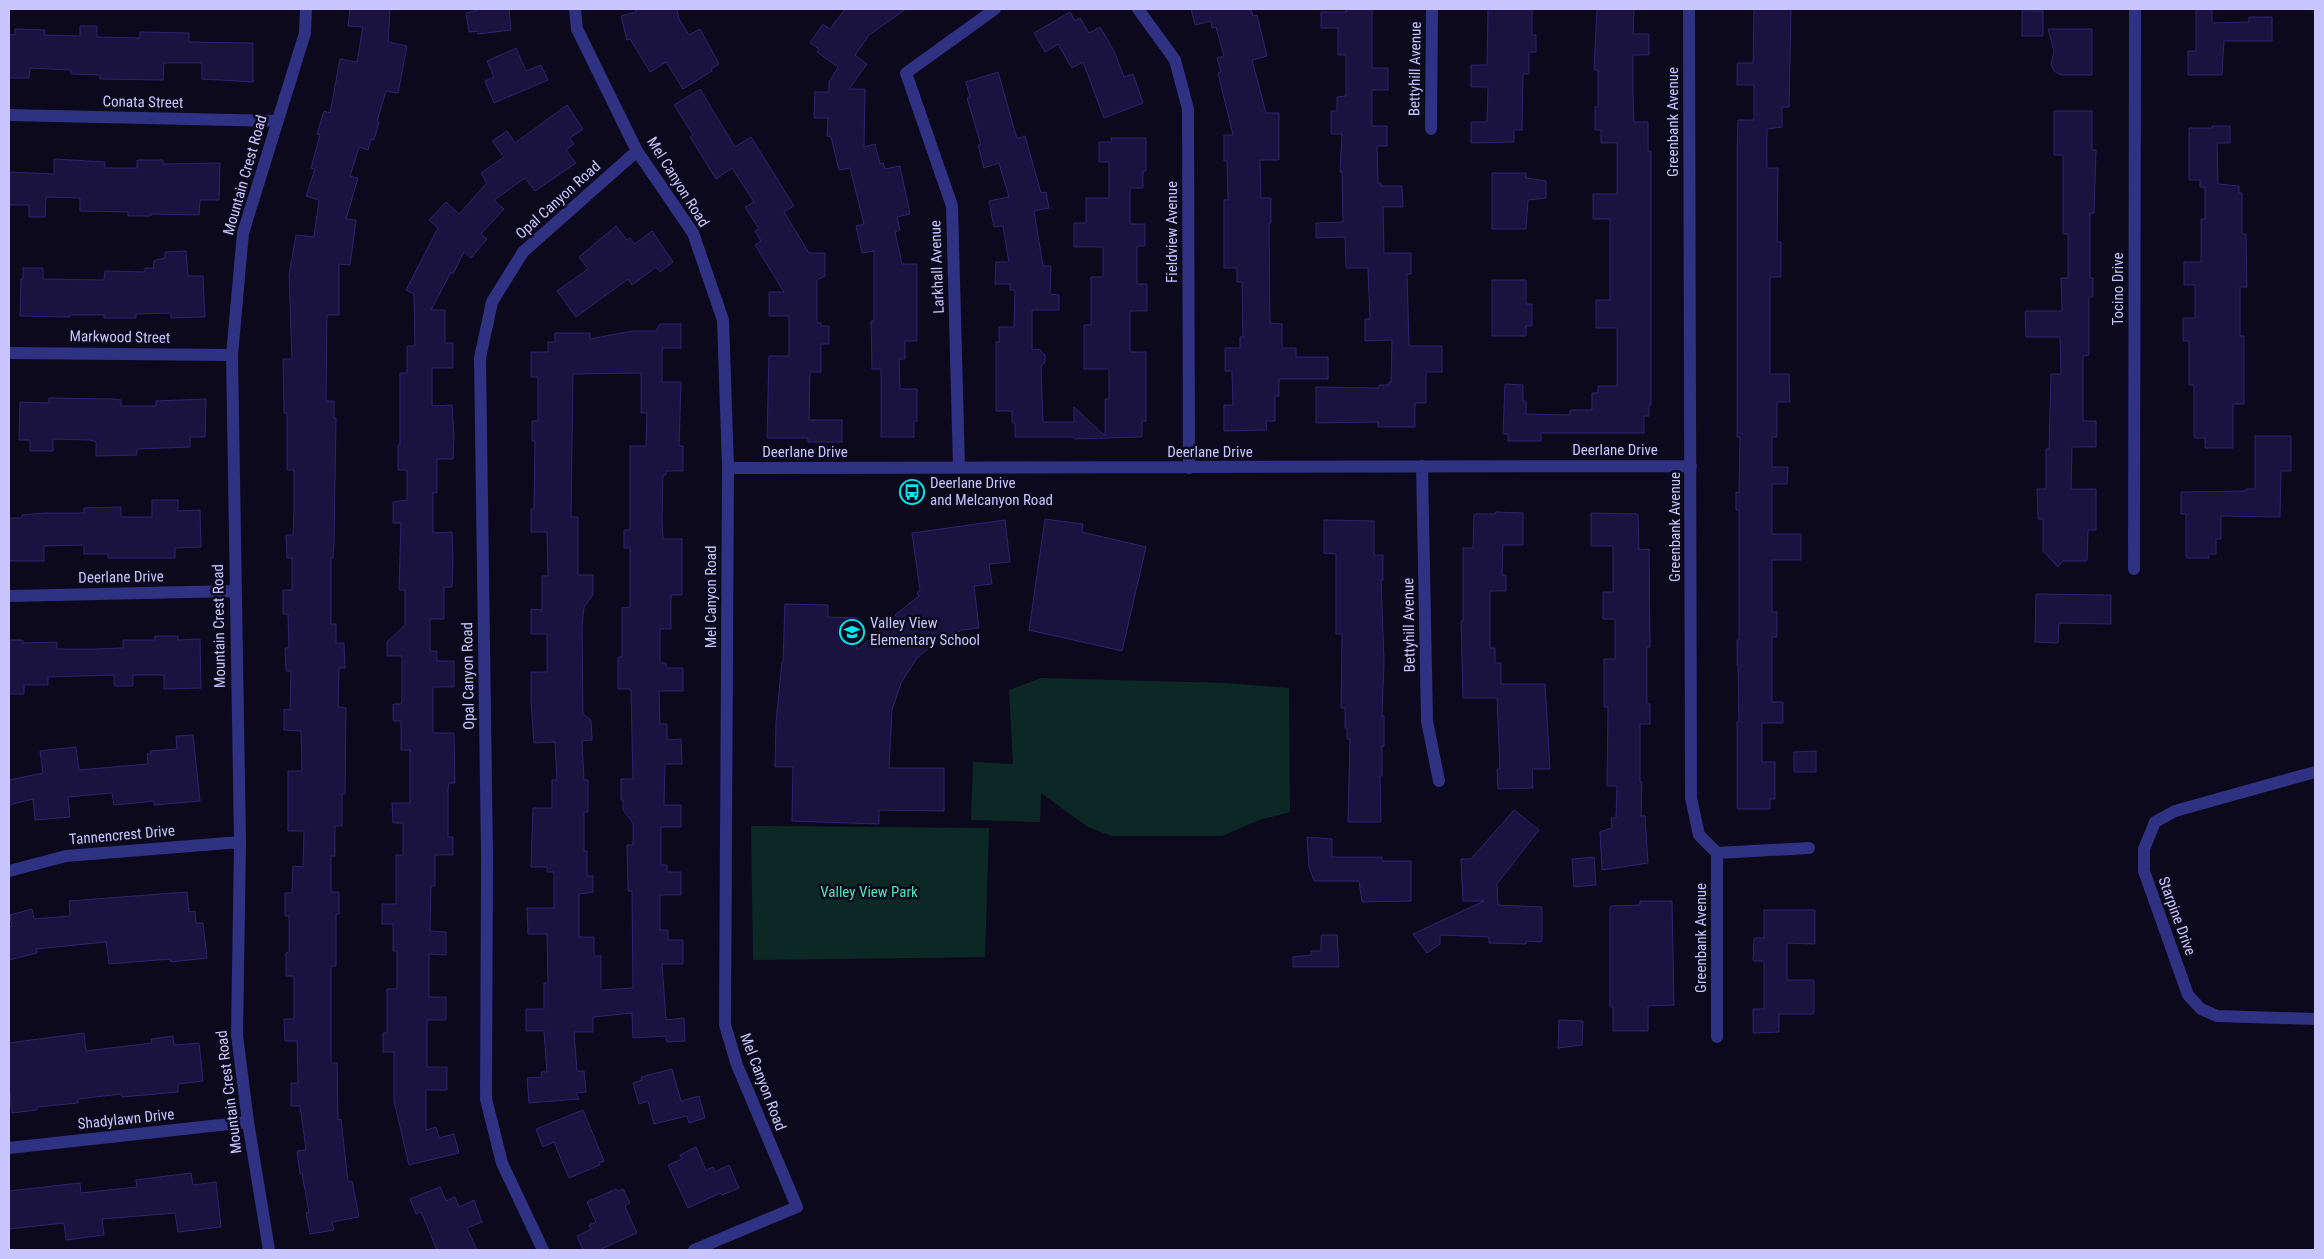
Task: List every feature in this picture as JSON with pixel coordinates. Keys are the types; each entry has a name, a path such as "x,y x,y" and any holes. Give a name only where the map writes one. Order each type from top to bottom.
{"street":[{"name":"Mountain Crest Road","path":"269,1250 248,1122 237,1035 240,842 234,591 232,355 243,234 304,32 306,9"},
{"name":"Mel Canyon Road","path":"575,9 577,29 637,151 693,234 723,320 728,468 725,1026 737,1065 797,1207 694,1250"},
{"name":"Larkhall Avenue","path":"959,468 952,206 906,74 995,9"},
{"name":"Fieldview Avenue","path":"1138,9 1174,60 1188,109 1189,468"},
{"name":"Bettyhill Avenue","path":"1431,129 1432,9"},
{"name":"Greenbank Avenue","path":"1689,9 1691,798 1699,835 1718,853 1718,1037"},
{"name":"Tocino Drive","path":"2134,569 2135,9"},
{"name":"Conata Street","path":"9,115 277,121"},
{"name":"Opal Canyon Road","path":"544,1250 502,1163 486,1099 487,856 480,358 492,302 524,252 637,151"},
{"name":"Markwood Street","path":"9,353 232,355"},
{"name":"Bettyhill Avenue","path":"1422,466 1427,721 1439,781"},
{"name":"Deerlane Drive","path":"728,468 1691,466"},
{"name":"Deerlane Drive","path":"9,596 234,591"},
{"name":"Starpine Drive","path":"2315,772 2175,811 2155,822 2148,835 2144,849 2144,871 2188,995 2201,1009 2217,1016 2315,1019"},
{"name":"Tannencrest Drive","path":"9,871 66,856 240,842"},
{"path":"1718,853 1808,848"},
{"name":"Shadylawn Drive","path":"9,1148 248,1122"}],"green space":[{"path":"1041,678 1226,683 1289,688 1290,812 1259,820 1222,836 1112,836 1088,827 1041,793 1040,822 971,820 973,762 1013,764 1009,690"},
{"name":"Valley View Park","path":"751,826 989,828 985,957 753,960"}],"building":[{"path":"350,9 390,9 388,42 407,46 398,93 386,91 377,121 379,122 374,140 371,139 368,150 359,147 350,176 358,178 346,219 356,220 350,265 339,264 339,315 327,315 326,401 334,401 334,418 336,418 334,544 333,558 331,558 331,624 336,624 336,643 344,643 345,668 339,668 338,707 346,708 345,794 342,794 342,826 335,826 335,856 331,856 331,892 339,892 339,914 336,914 336,966 331,966 331,1063 337,1063 338,1120 341,1119 348,1182 352,1181 359,1217 332,1222 334,1230 310,1234 306,1213 309,1212 297,1151 306,1150 300,1106 291,1106 291,1083 298,1083 297,1041 285,1041 284,1019 294,1019 294,976 286,976 286,953 289,952 289,916 285,916 285,893 292,893 293,866 303,867 304,831 288,831 288,771 302,771 301,731 284,730 284,709 290,710 291,671 286,671 285,648 289,648 288,614 283,614 283,590 292,590 292,558 287,558 286,535 293,535 294,470 287,470 287,413 284,413 283,359 292,359 289,275 296,235 314,237 319,200 306,196 315,169 311,168 320,135 317,134 324,111 330,113 340,59 357,62 363,27 348,26"},
{"path":"475,9 509,9 511,30 478,34 478,31 469,32 466,13 476,11"},
{"path":"636,9 677,9 679,19 689,35 700,29 719,64 711,69 712,71 683,89 666,62 650,72 630,39 627,40 621,16 636,12"},
{"path":"845,9 906,9 869,35 855,55 867,64 849,89 865,89 864,147 875,144 880,164 883,163 885,169 900,166 910,214 897,217 900,230 895,232 902,264 917,264 917,341 905,341 905,359 899,359 900,389 917,389 917,421 914,421 914,437 881,437 881,369 872,369 871,321 874,321 874,251 862,253 856,226 864,224 850,168 839,170 831,137 827,136 828,118 814,118 815,92 829,92 829,82 838,67 817,52 819,49 810,43 823,24 830,29"},
{"path":"1191,9 1251,9 1253,16 1257,15 1267,56 1252,60 1266,113 1279,113 1279,160 1260,160 1261,198 1271,198 1271,223 1269,223 1270,323 1282,324 1282,348 1296,348 1296,357 1328,357 1328,379 1279,379 1279,396 1275,396 1275,421 1266,421 1267,430 1224,431 1224,405 1233,405 1232,371 1225,371 1225,348 1240,348 1240,337 1243,337 1242,282 1237,282 1237,268 1224,268 1224,200 1228,200 1227,161 1224,161 1224,135 1233,135 1218,73 1221,72 1217,58 1224,56 1216,27 1212,28 1211,21 1195,25"},
{"path":"1346,9 1372,9 1372,68 1388,68 1388,90 1372,90 1372,126 1387,126 1387,146 1377,146 1378,183 1381,183 1381,186 1402,186 1403,207 1383,207 1384,253 1411,253 1411,274 1407,274 1409,346 1442,346 1442,372 1426,372 1426,403 1415,403 1415,427 1378,427 1378,422 1316,423 1316,387 1379,388 1379,385 1389,385 1389,382 1391,382 1392,340 1365,341 1365,319 1370,319 1368,268 1346,268 1345,237 1316,238 1316,223 1343,222 1342,172 1340,172 1342,134 1331,134 1331,111 1337,111 1337,97 1346,96 1346,55 1338,55 1338,28 1321,28 1321,12 1346,12"},
{"path":"1488,9 1532,9 1532,35 1536,35 1536,52 1529,52 1529,74 1523,74 1522,130 1514,130 1514,142 1471,143 1471,122 1487,122 1488,87 1471,87 1471,65 1487,65"},
{"path":"1597,9 1634,9 1633,34 1649,34 1649,55 1633,55 1633,94 1634,122 1648,122 1648,151 1651,151 1651,405 1649,405 1649,416 1644,416 1644,433 1541,433 1541,441 1508,441 1508,434 1503,434 1505,384 1523,385 1523,401 1526,401 1526,414 1570,415 1570,410 1592,410 1592,393 1598,393 1598,386 1617,386 1617,328 1596,328 1596,300 1610,300 1610,219 1593,219 1593,194 1617,194 1617,143 1601,143 1601,130 1595,130 1595,107 1598,107 1598,70 1594,70"},
{"path":"1754,9 1791,9 1789,107 1782,107 1782,127 1767,129 1767,168 1778,168 1777,242 1781,242 1781,277 1770,277 1770,374 1789,374 1790,402 1777,402 1777,437 1772,437 1772,467 1788,467 1787,484 1772,484 1772,534 1801,534 1801,560 1772,560 1772,612 1777,612 1777,637 1772,637 1772,702 1783,702 1783,723 1762,723 1762,762 1775,762 1775,799 1770,799 1770,809 1737,809 1739,510 1736,510 1736,492 1739,493 1740,437 1737,437 1737,150 1738,120 1754,120 1754,85 1737,85 1737,63 1753,63"},
{"path":"2196,9 2212,9 2212,23 2249,22 2249,17 2272,17 2272,41 2224,41 2222,75 2188,75 2188,51 2196,51"},
{"path":"2022,11 2043,11 2043,36 2022,36"},
{"path":"1070,12 1075,21 1080,18 1089,33 1100,27 1114,51 1124,77 1133,74 1143,103 1104,118 1083,62 1072,68 1058,44 1045,52 1034,33"},
{"path":"80,26 97,26 97,37 140,38 140,32 189,33 189,42 253,43 253,82 202,79 202,63 164,63 163,80 100,79 100,75 71,74 71,70 30,68 29,78 9,78 9,34 15,35 15,29 45,30 44,35 80,36"},
{"path":"2048,29 2092,29 2092,75 2061,75 2054,71 2051,64 2054,51"},
{"path":"516,48 526,71 541,65 548,80 494,103 485,81 494,77 487,61"},
{"path":"998,72 1017,139 1025,136 1041,193 1046,192 1049,208 1034,211 1043,266 1051,266 1050,294 1059,295 1059,310 1032,310 1032,350 1039,349 1045,355 1045,362 1041,366 1043,422 1074,422 1074,407 1105,436 1105,399 1109,399 1109,369 1084,369 1084,325 1091,325 1091,277 1103,277 1103,247 1074,247 1074,223 1086,223 1086,198 1109,198 1109,162 1099,162 1099,142 1112,142 1111,138 1146,138 1146,171 1143,171 1143,188 1130,188 1130,224 1145,224 1145,246 1137,246 1137,284 1147,284 1147,311 1130,311 1130,352 1146,352 1146,421 1142,421 1142,437 1074,439 1074,437 1015,437 1015,423 1012,423 1012,411 996,411 996,342 999,342 999,327 1014,327 1015,290 1010,290 1010,284 995,284 996,262 1009,262 1003,226 994,227 989,201 1009,197 999,163 984,168 978,145 981,145 967,98 970,97 966,82"},
{"path":"700,89 735,147 751,137 794,206 784,212 809,253 825,253 825,276 817,280 817,323 821,323 821,326 829,326 829,344 821,344 821,372 810,372 809,420 842,420 842,442 808,442 808,438 767,438 769,356 789,356 789,316 769,316 769,292 784,292 755,245 761,241 755,231 759,229 745,207 754,202 732,168 716,179 690,137 693,135 674,105"},
{"path":"567,105 583,129 570,138 574,144 566,150 576,163 535,191 525,178 494,200 504,209 481,234 487,239 471,258 464,252 431,310 445,310 445,343 453,343 453,368 432,368 432,406 452,405 454,436 453,459 437,459 437,493 433,492 433,533 452,532 452,587 444,587 444,619 430,619 430,651 437,651 437,661 454,661 454,687 433,687 433,733 454,733 455,783 449,783 448,789 448,837 453,837 453,855 435,855 435,886 431,886 430,931 446,932 446,955 429,954 429,997 446,997 446,1020 427,1020 427,1067 447,1067 447,1090 426,1090 426,1130 436,1127 439,1138 454,1134 459,1153 409,1165 394,1101 394,1052 383,1052 383,1033 387,1033 387,989 397,989 397,951 393,951 393,924 382,924 382,904 396,904 396,855 403,855 403,823 393,823 392,803 410,803 410,750 401,750 401,721 393,721 393,704 401,704 402,699 402,656 387,656 387,642 405,625 405,590 399,590 401,523 393,523 393,502 407,500 407,470 398,470 400,373 407,373 407,346 415,346 414,294 406,290 438,228 429,220 446,202 459,214 487,183 481,173 504,157 492,141 507,131 515,143"},
{"path":"2054,111 2092,111 2092,150 2096,150 2094,213 2090,213 2090,278 2093,278 2093,297 2089,297 2089,355 2083,356 2083,421 2096,421 2096,447 2072,447 2071,489 2096,489 2096,530 2088,530 2087,561 2063,561 2058,567 2043,551 2043,519 2038,519 2037,489 2046,489 2046,449 2049,449 2051,374 2061,374 2060,337 2026,337 2025,311 2062,311 2061,278 2068,278 2068,234 2063,234 2063,155 2054,155"},
{"path":"2212,126 2230,126 2230,143 2217,143 2218,184 2239,186 2239,193 2242,193 2242,234 2246,234 2247,287 2240,287 2240,336 2244,336 2244,404 2233,404 2233,448 2205,448 2205,438 2194,438 2194,385 2189,385 2189,341 2183,341 2183,318 2195,318 2195,285 2184,285 2184,262 2201,262 2201,219 2205,219 2205,187 2200,187 2200,180 2189,180 2189,128 2212,128"},
{"path":"54,159 105,162 105,168 137,168 137,160 163,160 163,164 220,163 219,200 200,200 199,215 151,214 151,216 128,216 128,212 80,211 80,198 46,197 45,217 29,217 29,205 9,205 9,172 54,174"},
{"path":"1492,173 1526,173 1526,178 1546,181 1546,198 1528,200 1526,229 1492,229"},
{"path":"616,226 627,240 630,238 635,244 652,231 673,262 660,272 656,267 632,285 628,279 576,317 557,291 588,269 579,257"},
{"path":"186,251 188,276 203,276 205,317 171,318 171,313 136,314 136,318 104,318 104,315 70,315 70,317 20,316 23,268 43,268 43,279 104,280 105,271 145,272 145,268 154,268 153,262 165,258 165,252"},
{"path":"1492,280 1526,280 1526,304 1532,304 1532,326 1526,326 1526,336 1492,336"},
{"path":"660,324 681,324 681,348 663,348 662,352 662,382 681,382 679,446 683,446 683,471 666,471 666,475 663,475 662,522 663,539 682,539 682,595 671,595 671,629 660,629 660,663 666,663 667,668 683,668 683,691 659,691 660,724 667,724 667,740 681,739 682,764 665,764 664,805 681,805 681,827 661,827 661,865 667,865 667,872 681,872 681,895 660,895 660,930 668,930 668,940 683,940 683,964 662,964 666,1020 684,1018 685,1041 667,1042 666,1036 633,1038 632,1013 593,1017 593,1032 574,1032 577,1071 584,1071 586,1092 576,1093 579,1099 529,1103 527,1078 542,1077 541,1072 547,1072 544,1031 526,1031 526,1009 544,1009 544,983 548,983 547,934 528,934 527,908 554,908 554,872 547,872 547,867 531,867 533,808 552,808 552,780 557,780 555,742 534,743 531,701 531,672 547,672 547,634 531,634 531,609 542,610 542,576 548,576 547,532 531,532 531,509 534,509 535,441 532,441 532,421 538,421 538,377 531,377 531,352 548,352 548,342 555,342 555,333 590,333 590,339 632,331 656,331","holes":["641,373 641,413 647,413 646,446 630,446 630,530 624,530 624,548 630,548 630,607 622,608 622,657 618,657 618,689 630,689 631,692 633,779 621,779 621,800 623,800 623,810 633,823 633,845 627,845 628,891 632,891 633,988 601,990 601,956 594,956 594,937 579,937 579,894 593,892 593,876 587,876 587,851 584,851 584,812 588,812 588,780 584,780 582,741 592,740 591,720 583,714 582,625 584,607 593,595 593,575 578,575 578,517 571,517 573,374"]},
{"path":"49,398 121,400 121,406 156,406 156,401 206,399 205,437 190,437 190,447 137,449 137,455 96,456 96,442 90,440 53,439 53,451 30,451 30,440 19,440 20,402 49,403"},
{"path":"2255,436 2291,436 2291,471 2281,471 2280,517 2221,516 2221,539 2216,539 2216,554 2209,554 2209,558 2186,558 2186,514 2181,514 2181,492 2246,491 2246,489 2255,489"},
{"path":"152,500 178,500 178,511 200,510 201,547 175,548 175,558 108,558 108,554 84,554 84,545 44,546 44,561 9,561 9,518 22,518 22,515 44,513 84,513 84,508 121,507 121,517 152,517"},
{"path":"1496,512 1523,513 1523,545 1503,545 1502,575 1506,575 1506,591 1490,591 1490,648 1495,648 1495,663 1501,663 1501,684 1545,684 1550,769 1532,769 1533,788 1498,789 1497,769 1500,769 1497,698 1463,698 1461,621 1463,621 1463,548 1473,548 1474,514 1495,514"},
{"path":"1591,513 1638,514 1639,550 1649,549 1650,647 1647,647 1647,704 1650,704 1650,724 1640,724 1641,816 1645,816 1648,863 1602,870 1600,832 1612,828 1611,818 1616,818 1617,786 1607,786 1608,707 1604,707 1604,659 1615,659 1615,619 1603,619 1603,592 1613,592 1613,546 1591,546"},
{"path":"1045,519 1083,524 1082,532 1146,547 1122,651 1029,630"},
{"path":"1005,520 1010,562 989,564 992,584 974,586 979,628 962,630 937,642 917,658 901,683 892,710 889,768 944,768 944,811 879,810 879,824 792,821 793,767 775,767 776,722 783,662 785,604 828,605 828,617 858,618 857,650 919,596 917,593 920,590 912,533"},
{"path":"1324,520 1374,521 1374,555 1383,555 1383,580 1381,580 1384,661 1382,716 1384,716 1384,746 1382,746 1382,776 1380,776 1381,822 1348,822 1350,739 1347,739 1347,728 1345,728 1345,708 1341,708 1342,634 1336,634 1336,554 1324,553"},
{"path":"2036,594 2111,595 2111,624 2059,623 2058,643 2035,642"},
{"path":"155,636 178,636 178,640 200,639 201,688 164,689 164,675 133,675 133,686 114,686 114,675 48,677 48,685 24,685 24,694 9,694 9,640 23,640 23,643 57,642 57,649 96,649 123,648 123,640 155,640"},
{"path":"193,735 200,801 154,805 154,801 114,805 112,793 68,797 70,817 35,820 33,799 9,805 9,780 43,773 40,751 76,747 79,770 148,764 147,754 151,754 150,751 177,749 176,736"},
{"path":"1816,751 1816,772 1794,772 1794,752"},
{"path":"1514,810 1539,830 1497,884 1498,905 1542,907 1542,942 1526,941 1526,944 1489,943 1489,937 1440,935 1440,944 1427,953 1413,934 1484,901 1463,901 1461,859 1471,859"},
{"path":"1307,837 1332,839 1332,857 1382,857 1382,861 1411,861 1411,901 1362,902 1359,881 1314,881 1309,867"},
{"path":"1594,857 1596,885 1574,887 1572,859"},
{"path":"187,892 189,912 195,911 196,923 203,923 207,958 171,962 170,959 109,964 106,942 36,949 37,953 9,960 9,927 12,926 10,915 32,909 34,919 70,916 69,901"},
{"path":"1640,901 1672,901 1674,1005 1648,1006 1648,1031 1613,1031 1613,1007 1610,1007 1610,906 1640,905"},
{"path":"1764,910 1815,910 1815,944 1787,943 1787,980 1814,980 1814,1014 1779,1014 1779,1032 1753,1033 1753,1009 1764,1009 1764,961 1753,961 1754,938 1764,938"},
{"path":"1321,935 1337,935 1339,967 1293,967 1293,957 1311,955 1311,951 1321,951"},
{"path":"1559,1020 1583,1021 1582,1045 1558,1048"},
{"path":"84,1033 86,1051 152,1043 151,1039 173,1036 174,1045 199,1043 203,1081 178,1084 178,1092 122,1097 121,1094 78,1099 78,1103 37,1107 37,1110 12,1113 9,1085 9,1043"},
{"path":"672,1069 681,1101 699,1096 705,1118 689,1123 687,1116 654,1124 648,1101 639,1104 633,1083 642,1080 641,1077"},
{"path":"583,1110 604,1161 599,1163 600,1165 569,1178 554,1142 543,1147 536,1129"},
{"path":"696,1147 706,1170 713,1167 715,1172 729,1165 739,1188 722,1195 720,1193 688,1208 668,1165 682,1159 680,1155"},
{"path":"191,1173 193,1185 216,1182 221,1227 178,1232 175,1213 102,1219 104,1235 66,1240 64,1223 9,1229 9,1191 80,1183 81,1193 137,1187 136,1180"},
{"path":"440,1187 446,1201 455,1197 459,1207 474,1200 482,1222 467,1228 477,1250 437,1250 421,1212 416,1214 410,1199"},
{"path":"616,1189 618,1191 623,1189 630,1203 625,1206 637,1233 599,1250 583,1250 577,1236 591,1229 589,1225 596,1222 587,1202"}],"place":[{"name":"Deerlane Drive and Melcanyon Road","path":"912,492"},
{"name":"Valley View Elementary School","path":"852,632"}]}
